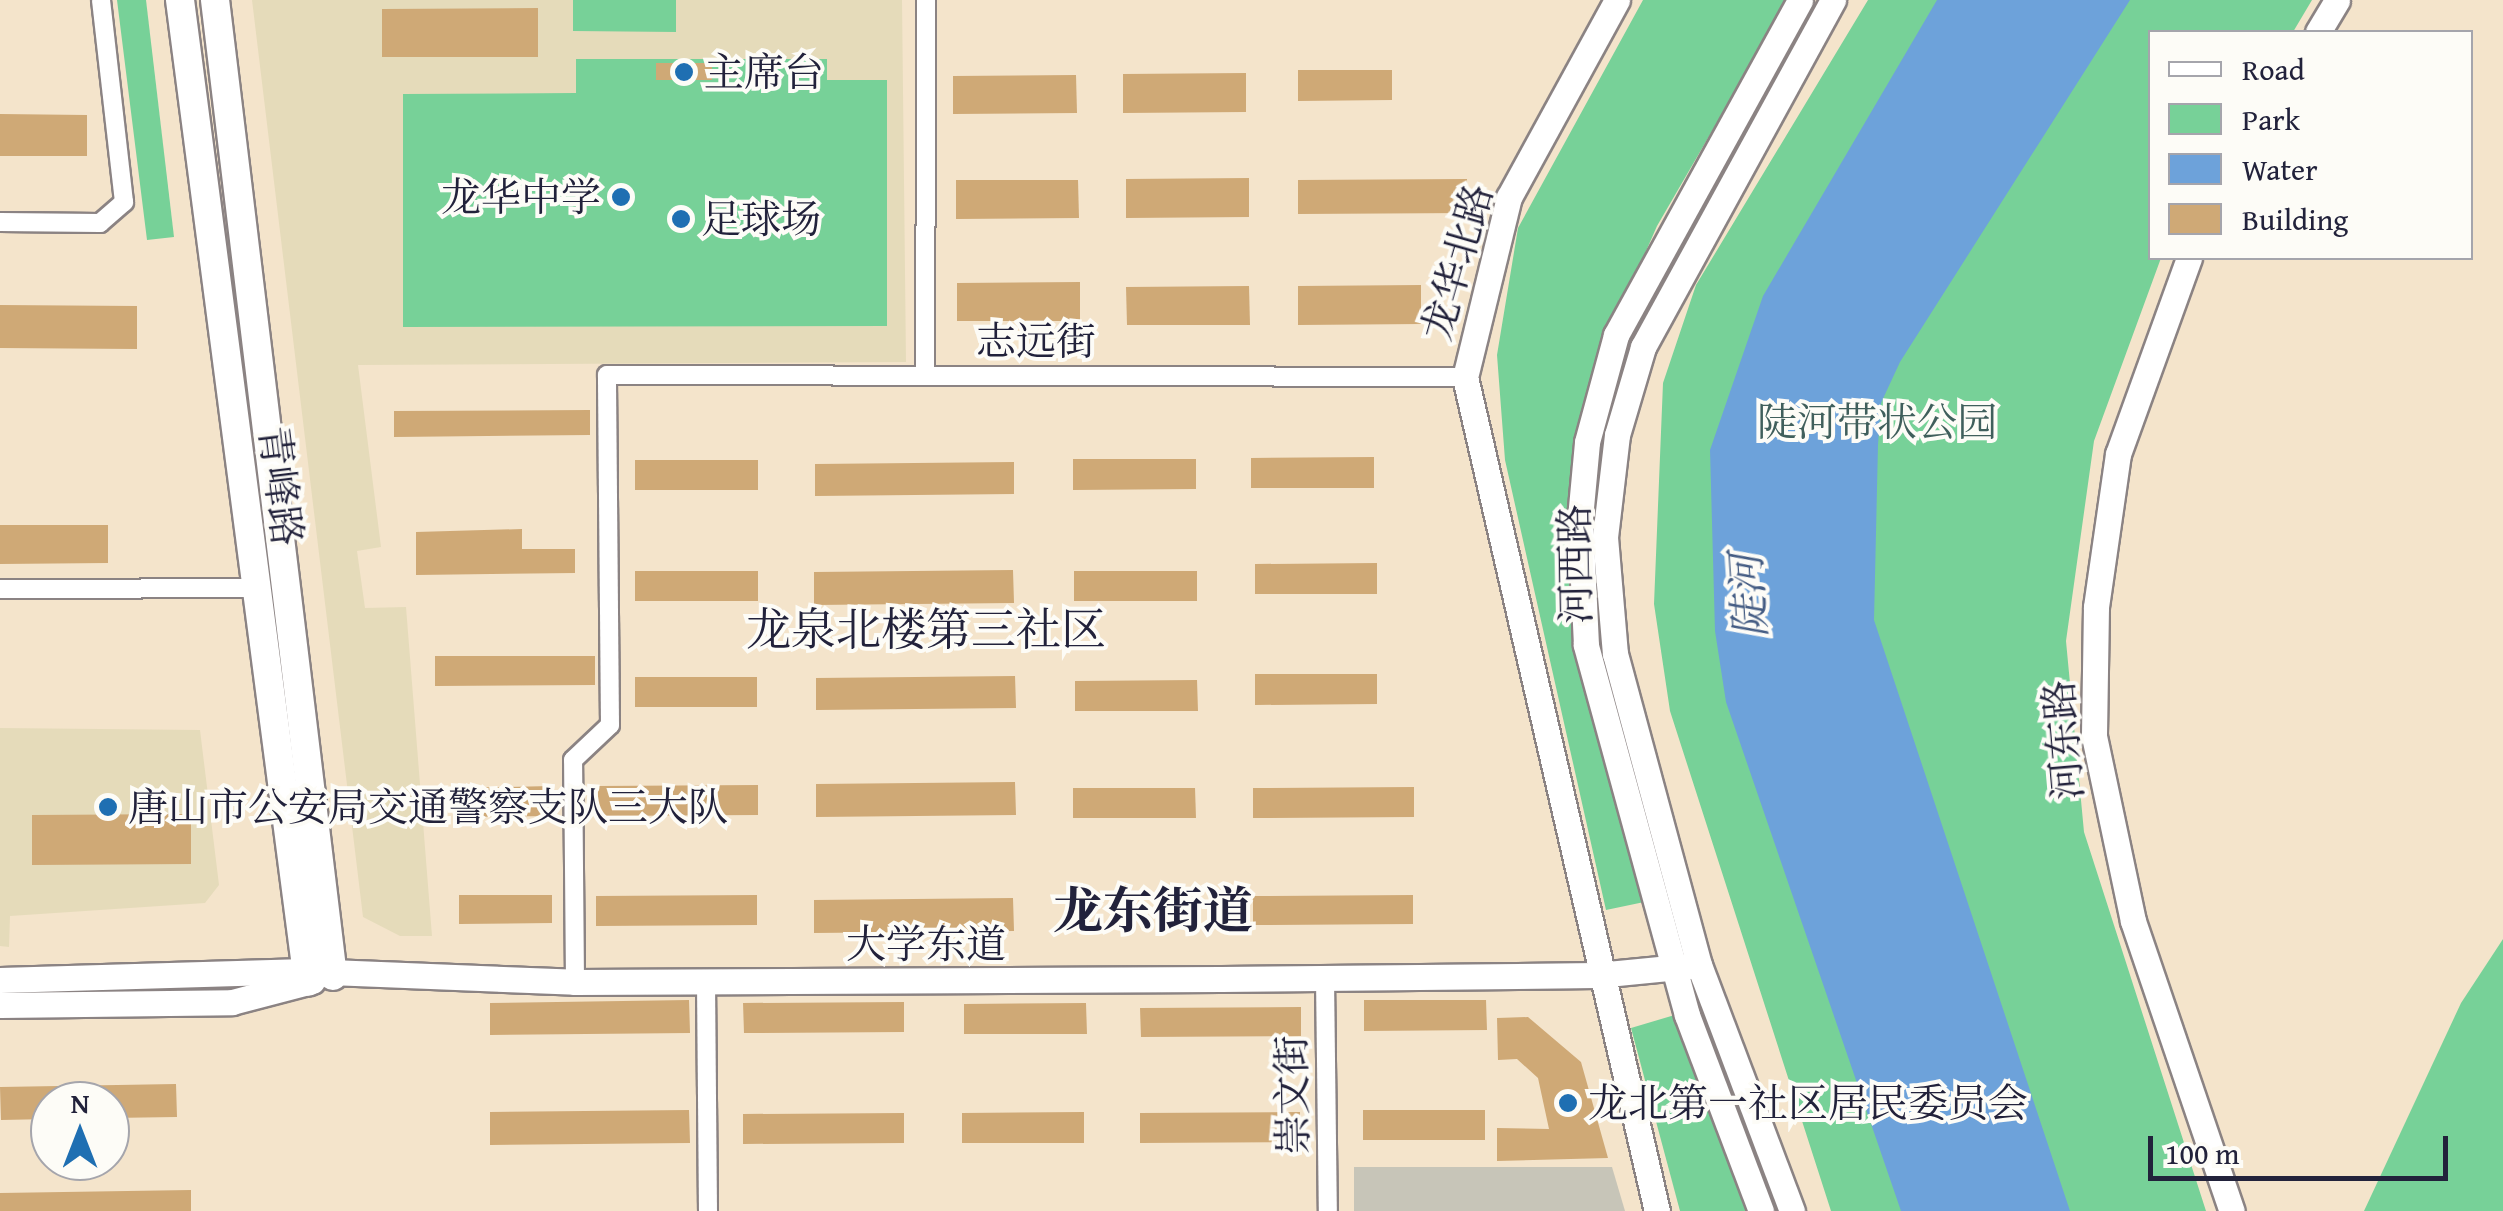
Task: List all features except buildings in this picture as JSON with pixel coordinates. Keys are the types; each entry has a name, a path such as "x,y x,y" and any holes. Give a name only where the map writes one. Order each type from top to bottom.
{"main road":[{"name":"青峰路","path":"180,0 253,588 315,976"},
{"name":"青峰路","path":"214,0 315,976"}],"street":[{"path":"0,222 100,223 124,202 101,0"},
{"path":"924,376 926,0"},
{"name":"河西路","path":"1761,1211 1586,645 1580,534 1587,442 1616,335 1800,0"},
{"name":"河西路","path":"1792,1211 1686,967 1605,597 1617,435 1643,347 1833,0"},
{"path":"2319,30 2336,0"},
{"name":"龙华北路","path":"1614,1 1509,198 1466,377 1597,975 1657,1211"},
{"name":"河东路","path":"2188,260 2118,454 2096,607 2094,736 2133,921 2232,1211"},
{"name":"志远街","path":"576,982 573,760 610,725 607,375 1466,377"},
{"path":"0,589 253,588"},
{"name":"大学东道","path":"0,980 315,976 576,982 1325,978 1597,975 1686,967"},
{"name":"大学东道","path":"0,1005 232,1002 315,976"},
{"name":"崇文街","path":"1325,978 1328,1211"},
{"path":"706,982 708,1211"}],"shaded area":[{"name":"龙华中学","path":"252,0 902,0 906,362 358,365 381,547 357,551 365,608 406,607 432,936 400,936 363,917"},
{"name":"唐山市公安局交通警察支队三大队","path":"0,728 200,730 219,885 205,903 10,916 9,947 0,946"},
{"path":"1354,1167 1612,1167 1625,1211 1354,1211"}],"green space":[{"path":"117,0 146,0 174,237 147,240"},
{"path":"573,0 676,0 676,32 573,31"},
{"path":"1643,0 1788,0 1657,226 1591,377 1570,518 1571,606 1587,693 1649,901 1606,910 1505,460 1497,355 1518,228"},
{"name":"陡河带状公园","path":"1868,0 2312,0 2294,30 2148,30 2148,260 2160,260 2094,441 2066,641 2084,832 2206,1211 1831,1211 1670,711 1654,604 1663,383 1696,285"},
{"name":"龙华中学","path":"576,59 827,59 827,80 887,80 887,326 403,327 403,94 576,93"},
{"path":"2503,939 2503,1211 2364,1211 2461,1003"},
{"path":"1678,1014 1756,1211 1680,1211 1631,1028"}],"water":[{"name":"陡河","path":"1937,0 2130,0 1900,362 1881,403 1878,445 1874,620 2070,1211 1901,1211 1726,702 1715,631 1710,450 1763,296"}],"place":[{"name":"主席台","path":"684,72"},
{"name":"龙华中学","path":"621,197"},
{"name":"足球场","path":"681,219"},
{"name":"唐山市公安局交通警察支队三大队","path":"108,807"},
{"name":"龙北第一社区居民委员会","path":"1568,1103"}],"district":[{"name":"龙泉北楼第三社区","path":"926,629"},
{"name":"龙东街道","path":"1153,910"}]}
